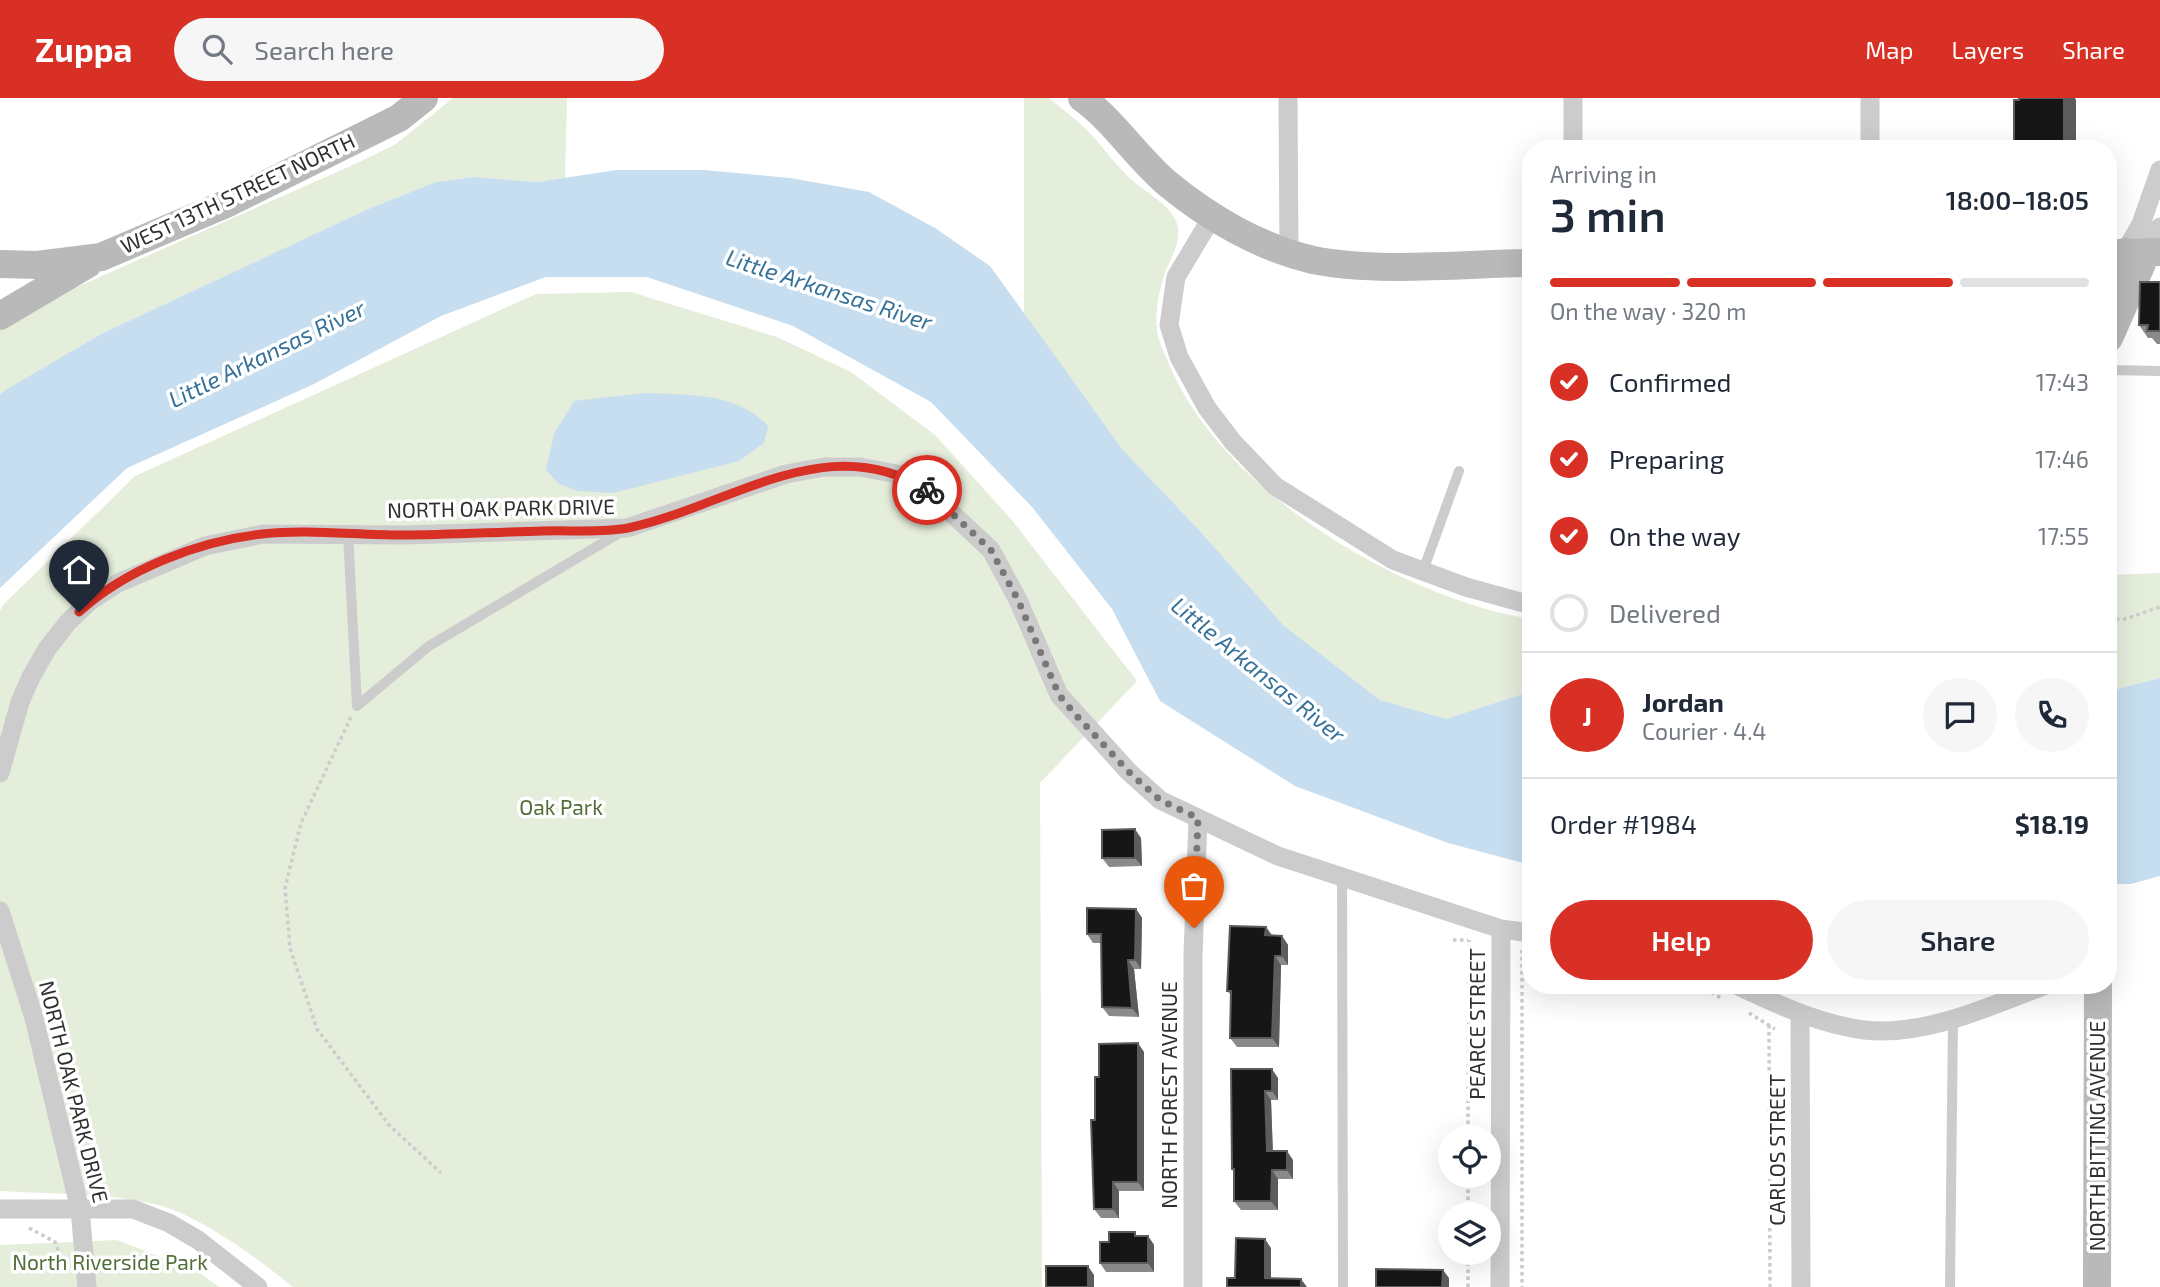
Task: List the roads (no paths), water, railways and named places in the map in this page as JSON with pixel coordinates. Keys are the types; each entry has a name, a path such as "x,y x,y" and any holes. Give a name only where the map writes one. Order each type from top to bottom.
{"street":[{"name":"WEST 13TH STREET NORTH","path":"0,264 37,264 100,257 240,197 399,118 424,98"},
{"path":"1082,98 1167,183 1212,217 1289,253 1315,260 1366,265 1522,264"},
{"path":"1288,98 1289,253"},
{"path":"1573,98 1573,140"},
{"path":"1870,98 1870,140"},
{"path":"2117,312 2141,224 2160,170"},
{"path":"1212,217 1176,278 1169,324 1178,357 1207,408 1233,442 1275,486 1393,560 1522,602"},
{"path":"2117,279 2135,253 2160,227"},
{"path":"0,316 100,257"},
{"name":"NORTH OAK PARK DRIVE","path":"0,773 20,702 31,677 47,649 90,601 118,583 205,546 263,534 627,528 786,474 824,467 860,467 897,474 926,489 991,550 1018,600 1059,695 1091,733 1160,800 1278,856 1522,938"},
{"name":"NORTH FOREST AVENUE","path":"1193,1287 1193,956 1198,818"},
{"name":"NORTH OAK PARK DRIVE","path":"0,911 34,1018 80,1210 87,1287"},
{"name":"PEARCE STREET","path":"1500,1287 1501,929"},
{"path":"1757,994 1800,1013 1864,1030 1914,1028 1954,1018 2021,994"},
{"name":"NORTH BITTING AVENUE","path":"2098,994 2098,1287"},
{"name":"CARLOS STREET","path":"1800,1013 1801,1287"},
{"path":"0,1209 133,1209 169,1223 198,1240 258,1287"}],"lane":[{"path":"2117,370 2160,371"},
{"path":"1423,571 1459,471"},
{"path":"348,534 357,706 429,646 627,528"},
{"path":"1342,877 1343,1287"},
{"path":"1950,1287 1954,1018"}],"water":[{"name":"Little Arkansas River","path":"617,170 704,170 790,178 869,192 935,228 990,266 1122,449 1200,531 1284,626 1380,700 1446,719 1522,694 1522,863 1448,843 1295,786 1160,701 1112,609 1032,507 931,402 793,326 647,277 546,277 441,316 314,384 127,468 0,588 0,394 101,334 366,210 436,182 474,177 537,182"},
{"path":"645,393 711,398 742,407 768,426 764,443 739,461 613,493 578,491 559,484 546,470 554,434 574,401"},
{"path":"2160,678 2160,876 2131,884 2117,884 2117,689"}],"park label":[{"name":"Oak Park","path":"561,808"},
{"name":"North Riverside Park","path":"110,1263"}]}
